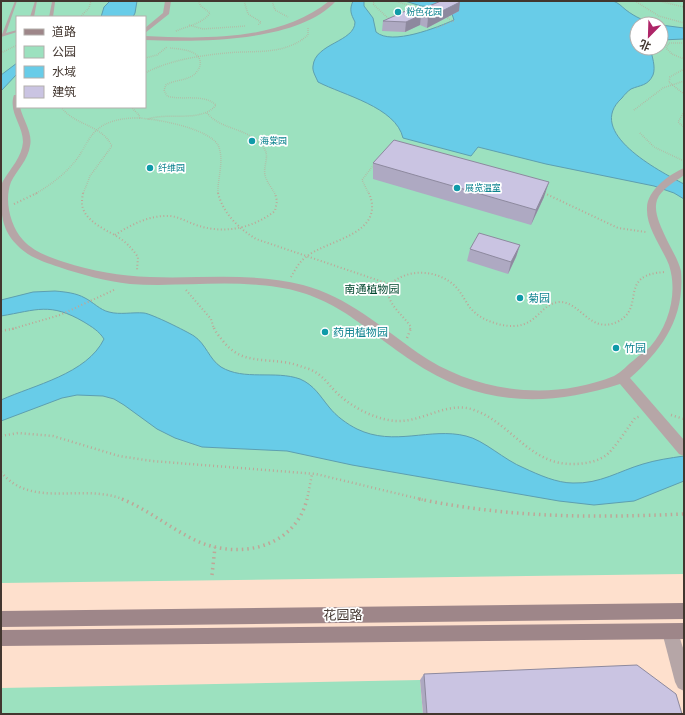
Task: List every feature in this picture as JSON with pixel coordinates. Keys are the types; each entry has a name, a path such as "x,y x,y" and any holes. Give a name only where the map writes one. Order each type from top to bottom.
{"main road":[{"name":"花园路","path":"1,619 684,611"},
{"name":"花园路","path":"1,638 677,632"}],"street":[{"path":"146,30 166,14 168,1"},
{"path":"146,38 238,36 264,32 301,21 321,11 333,1"},
{"path":"16,108 27,135 27,146 22,158 1,195 2,216 10,231 27,249 46,260 99,276 131,280 263,280 305,289 350,309 402,347 443,374 475,387 526,395 562,395 583,391 622,378 653,351 662,339 672,319 678,298 676,272 655,223 651,208 652,200 681,173"},
{"path":"622,378 682,448"},
{"path":"677,632 684,682"}],"lane":[{"path":"2,35 16,1"},
{"path":"32,16 36,1"},
{"path":"51,16 54,2 52,1"},
{"path":"2,35 16,31"}],"path":[{"path":"81,16 89,8 91,1"},
{"path":"244,1 244,10 247,14 261,22 256,25"},
{"path":"146,73 165,64 198,57 270,52 290,47 302,41 308,35 308,25 276,12 269,1"},
{"path":"375,1 373,4 391,21"},
{"path":"395,1 426,12"},
{"path":"634,1 659,16 684,23"},
{"path":"659,1 684,7"},
{"path":"436,28 453,21 447,18 450,17 446,16 448,15 443,13"},
{"path":"189,25 203,30 247,26"},
{"path":"684,43 669,43 666,48 672,54 684,59"},
{"path":"1,53 16,46"},
{"path":"148,120 162,115 189,116 207,113 216,108 213,101 200,99 175,99 167,96 164,90 169,83 197,72 201,63 198,57 192,52 166,48"},
{"path":"684,69 670,77 669,82 684,94"},
{"path":"634,110 663,88 684,81"},
{"path":"1,331 24,328 65,313 127,284 138,268 138,257 126,243 115,235 96,225 88,218 83,211 81,202 87,180 112,146 102,130 76,122 67,115 62,108"},
{"path":"132,108 139,115 140,119"},
{"path":"684,112 678,122 684,127"},
{"path":"115,235 144,220 163,216 180,218 210,229 220,230 240,228 262,221 275,211 277,206 275,193 264,173 267,152 252,134 241,129 216,122 210,119 207,113"},
{"path":"2,207 26,199 48,186 76,160 86,141 97,129 108,122 140,119 148,120 194,131 212,139 217,145 220,160 218,194 230,218 252,237 267,244 340,266 389,284"},
{"path":"640,133 648,144 684,161"},
{"path":"286,284 306,257 356,233 367,222 371,214 372,205 371,198 362,180 377,161"},
{"path":"541,191 586,214 618,228 660,234"},
{"path":"402,347 411,327 392,303 387,291 389,284 394,279 412,274 426,273 436,275 455,286 473,312 486,319 506,326 516,326 532,322 548,305 560,302 566,304 593,322 607,323 618,321 628,314 632,306 635,285 640,277 662,272 676,272"},
{"path":"184,280 184,287 210,320 215,331 232,351 250,359 289,363 311,370 327,380 338,394 356,408 376,416 394,421 409,421 460,406 473,409 485,414 499,424 532,452 550,460 571,464 587,463 606,456 628,430 635,418 660,412 684,419"},
{"path":"1,436 31,433 53,436 77,442 105,453 136,459 184,465 312,474 439,503 494,512 610,518 684,514"},
{"path":"1,472 13,485 27,491 105,493 143,508 181,532 215,547 239,548 267,545 286,535 301,516 307,499 312,474"},
{"path":"212,575 215,547"}],"green space":[{"name":"南通植物园","path":"1,1 684,1 684,574 1,583"},
{"path":"420,680 423,714 1,714 1,688"}],"water":[{"path":"110,1 137,1 134,16 101,16 104,7"},
{"path":"353,1 364,1 364,6 373,18 376,32 383,36 393,37 427,31 454,20 452,14 435,7 421,6 405,1 613,1 635,16 629,16 629,56 652,56 654,72 651,79 644,85 631,89 627,92 613,111 612,124 618,137 629,149 658,170 684,184 684,199 674,193 654,186 546,164 478,147 471,156 403,138 398,127 380,110 318,82 314,72 313,66 315,58 320,52 342,39 353,29 355,22 351,9"},
{"path":"669,26 684,28 684,39 669,40"},
{"path":"16,64 16,75 1,91 1,75"},
{"path":"55,291 82,296 103,310 109,312 144,313 161,319 198,339 217,364 230,371 250,375 290,376 305,381 320,395 342,420 357,429 371,434 398,437 439,434 466,436 473,438 524,468 548,478 567,483 583,483 601,479 648,463 684,456 684,481 634,501 594,505 559,501 352,465 287,451 202,447 175,438 157,429 124,405 114,399 103,396 77,395 62,398 1,421 1,400 73,370 96,351 104,339 98,331 84,322 62,312 43,309 1,316 1,300 33,292"}],"building":[{"path":"441,1 460,2 428,18 421,15 406,22 383,21 410,9 417,11"},
{"path":"394,140 549,182 536,210 373,163"},
{"path":"479,233 520,245 511,262 470,249"},
{"path":"637,665 676,694 682,714 427,714 424,674"}],"place":[{"name":"粉色花园","path":"398,12"},
{"name":"海棠园","path":"252,141"},
{"name":"纤维园","path":"150,168"},
{"name":"展览温室","path":"457,188"},
{"name":"菊园","path":"520,298"},
{"name":"药用植物园","path":"325,332"},
{"name":"竹园","path":"616,348"}]}
